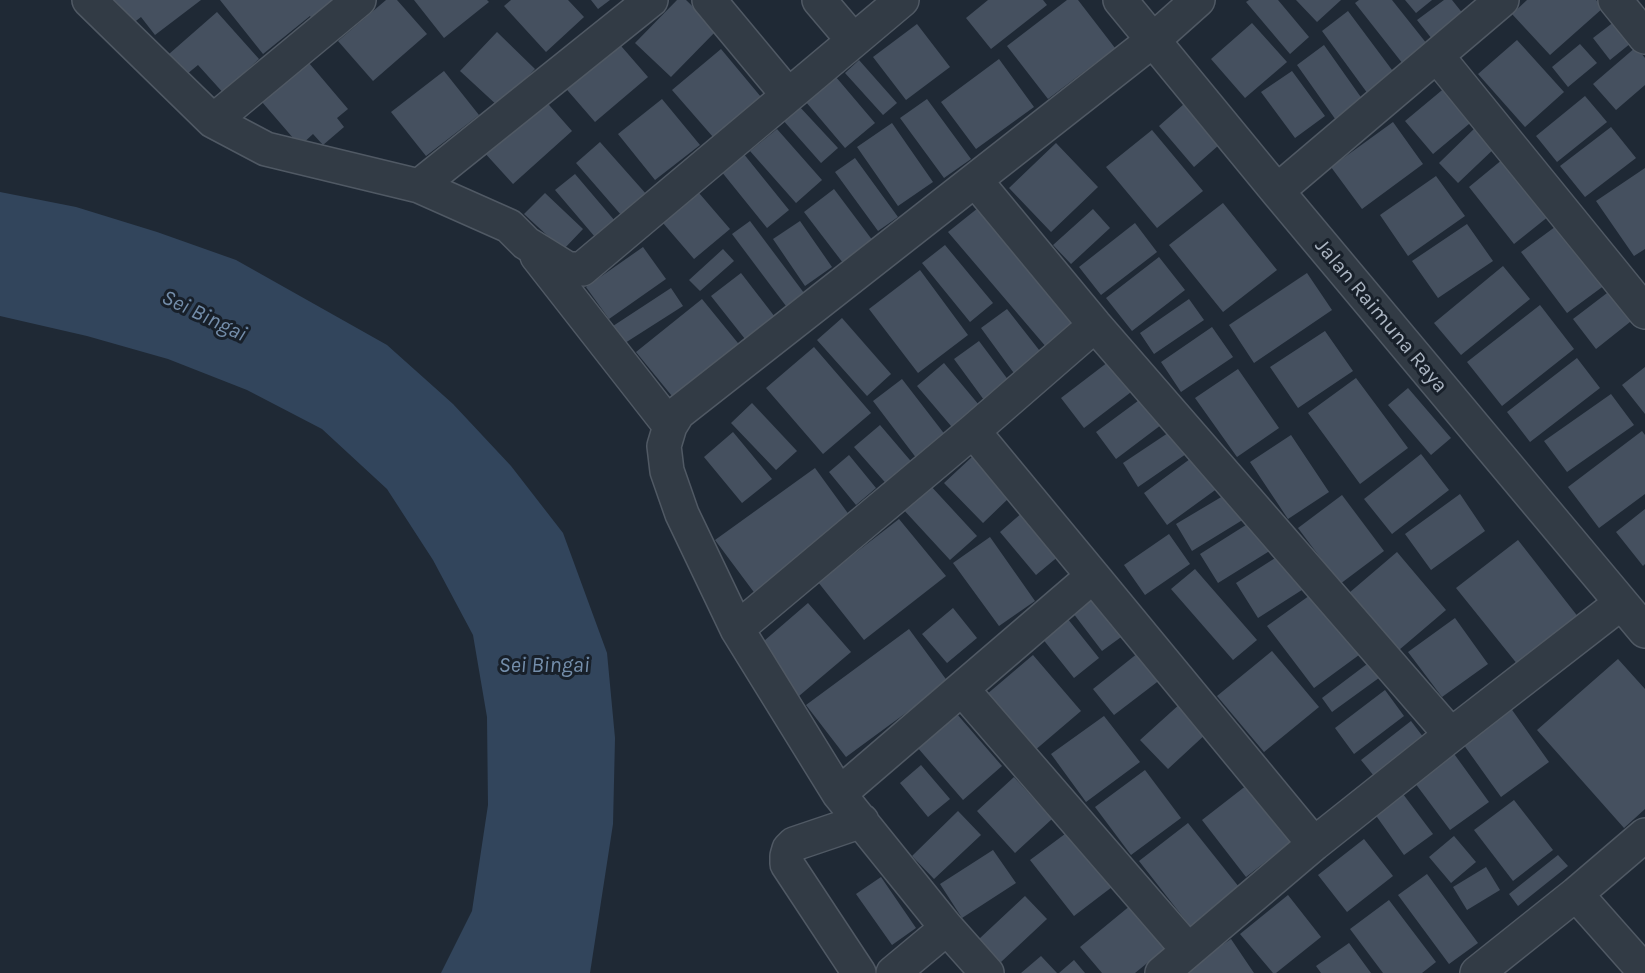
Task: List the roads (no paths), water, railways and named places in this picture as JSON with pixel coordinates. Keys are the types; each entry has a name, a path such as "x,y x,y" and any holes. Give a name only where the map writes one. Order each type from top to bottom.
{"street":[{"path":"89,0 213,121 266,149 419,186 509,226 526,243 670,426"},
{"path":"213,121 359,0"},
{"path":"419,186 651,0"},
{"path":"709,0 788,95"},
{"path":"819,0 853,40"},
{"path":"526,243 568,269 582,269 902,0"},
{"name":"Jalan Raimuna Raya","path":"1120,0 1645,631"},
{"path":"987,973 947,928 838,794 737,629 682,514 667,471 664,446 670,426 678,413 1152,40 1198,0"},
{"path":"1277,191 1502,0"},
{"path":"1615,0 1645,37"},
{"path":"1437,56 1645,312"},
{"path":"975,180 1095,325 1451,735"},
{"path":"737,629 973,431 1095,325"},
{"path":"973,431 1314,844"},
{"path":"838,794 1093,576"},
{"path":"1162,973 1314,844 1621,603"},
{"path":"962,689 1188,950"},
{"path":"859,973 793,874 787,864 787,856 794,844 862,821"},
{"path":"1477,973 1645,835"},
{"path":"1576,894 1645,972"},
{"path":"893,973 947,928"}],"water":[{"name":"Sei Bingai","path":"0,192 76,207 236,260 387,345 453,404 511,466 563,533 607,653 615,738 613,824 590,973 441,973 472,911 488,805 487,717 473,635 433,560 387,489 322,429 247,390 168,359 87,336 0,316"}]}
